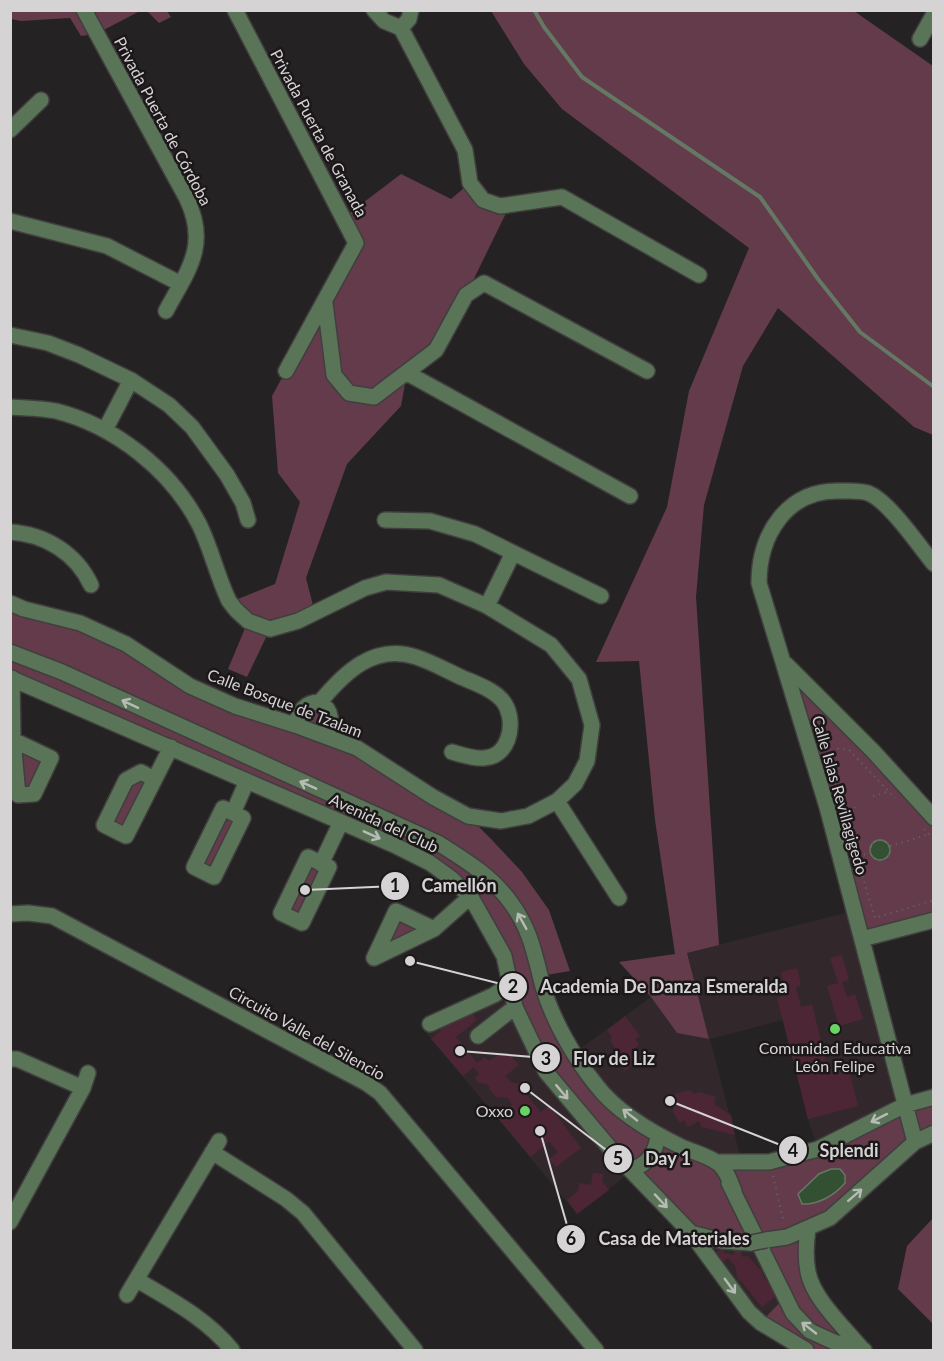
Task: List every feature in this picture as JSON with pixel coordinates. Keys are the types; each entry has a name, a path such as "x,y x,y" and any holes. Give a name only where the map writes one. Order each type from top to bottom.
{"street":[{"name":"Privada Puerta de Córdoba","path":"84,10 193,212 198,238 196,252 166,311"},
{"name":"Privada Puerta de Granada","path":"235,10 356,243 286,371"},
{"path":"374,10 384,21 400,28 465,150 470,183 483,200 500,206 562,197 699,274"},
{"path":"400,28 409,19 411,10"},
{"path":"920,39 933,14"},
{"path":"10,130 41,100"},
{"path":"10,221 107,246 181,284"},
{"path":"325,303 334,375 350,393 374,397 436,350 466,296 484,284 647,371"},
{"path":"10,335 48,343 79,355 131,380 168,405 192,427 227,476 243,503 248,520"},
{"path":"407,373 630,496"},
{"path":"105,430 131,380"},
{"name":"Calle Bosque de Tzalam","path":"10,407 54,411 78,418 105,430 140,454 164,475 183,498 199,525 229,600 248,621 270,629 298,621 365,588 386,582 439,585 487,606 551,645 579,679 592,725 587,761 574,784 557,801 528,816 501,821 468,816 433,797 357,748 235,706 190,686 126,644 80,623 24,609 10,603"},
{"name":"Calle Islas Revillagigedo","path":"915,1142 827,807 759,583 759,568 769,532 775,523 800,500 813,494 832,490 868,494 885,505 933,564"},
{"path":"385,520 430,521 475,534 601,596"},
{"path":"10,532 40,538 65,552 82,569 91,585"},
{"path":"487,606 513,553"},
{"name":"Avenida del Club","path":"10,652 62,672 218,745 438,843 482,872 510,902 531,939 544,989 573,1054 599,1089 658,1136 718,1162"},
{"path":"320,702 342,676 372,657 382,654 416,657 495,694 507,707 511,727 504,747 499,752 482,759 452,752"},
{"name":"Calle Islas Revillagigedo","path":"783,661 873,751 927,822"},
{"path":"11,678 13,740"},
{"name":"Avenida del Club","path":"11,678 341,822 430,863 452,879 470,897 504,956 515,1007 546,1072 598,1135 690,1233 749,1312 761,1323 807,1350"},
{"path":"295,725 300,710 310,703 320,702 328,708 330,713 331,723 327,736"},
{"path":"210,765 218,745"},
{"path":"154,779 171,747"},
{"path":"233,813 247,781"},
{"path":"557,801 619,898"},
{"path":"321,864 341,822"},
{"path":"430,863 438,843"},
{"path":"434,929 470,897"},
{"name":"Circuito Valle del Silencio","path":"10,914 28,913 52,916 366,1083 380,1093 596,1350"},
{"path":"862,939 933,920"},
{"path":"430,1024 494,995 510,984"},
{"path":"478,1036 515,1007"},
{"path":"10,1059 16,1059 83,1088"},
{"path":"10,1222 15,1205 83,1088 88,1073"},
{"path":"718,1162 730,1166 769,1162 818,1149 905,1105 933,1097"},
{"path":"704,1242 759,1242 787,1237 808,1229 830,1218 915,1142 933,1133"},
{"path":"632,1170 651,1157 658,1136"},
{"path":"127,1296 216,1147 303,1213 415,1350"},
{"path":"718,1162 793,1313 810,1330 834,1342 863,1350"},
{"path":"808,1229 805,1254 808,1275 822,1301 863,1350"},
{"path":"690,1233 723,1241"},
{"path":"690,1233 704,1242 712,1261"},
{"path":"137,1280 194,1314 220,1335 232,1350"}],"path":[{"path":"832,772 829,762 832,753 839,748 849,750 897,800"},
{"path":"873,796 889,791"},
{"path":"847,823 855,807"},
{"path":"844,813 875,918 933,900"},
{"path":"927,822 929,835 933,839"},
{"path":"890,846 929,835"},
{"path":"881,840 890,846 891,852 888,857 881,860 876,860 870,853 875,842 881,840"},
{"path":"857,856 870,853"},
{"path":"769,1162 787,1237"}],"shaded area":[{"path":"11,11 140,11 96,34 81,36 70,18 21,21 11,19"},
{"path":"147,11 167,11 171,17 159,23"},
{"path":"491,11 854,11 933,66 933,435 914,427 778,308 743,366 704,505 696,597 719,945 687,953 709,1039 677,1033 651,997 619,962 675,954 655,820 639,661 596,662 667,507 689,391 749,248 562,109 524,64"},
{"path":"401,174 451,199 470,183 483,200 510,205 436,350 407,373 401,406 347,464 306,578 315,613 270,629 247,677 228,669 248,621 238,599 275,584 300,502 278,473 272,396 356,243 343,218"},
{"path":"11,603 80,623 190,686 294,725 320,702 327,736 468,816 522,872 549,910 570,971 541,976 573,1054 658,1136 632,1170 546,1072 504,956 452,879 11,678"},
{"path":"783,661 933,818 933,920 862,939"},
{"path":"13,740 51,758 34,794 18,795"},
{"path":"154,779 126,836 104,825 126,780"},
{"path":"223,808 243,818 214,877 194,867"},
{"path":"880,840 887,843 890,850 887,857 880,860 873,857 870,850 873,843"},
{"path":"308,857 329,867 302,923 281,913"},
{"path":"396,911 434,929 374,958"},
{"name":"Comunidad Educativa León Felipe","path":"854,911 905,1105 818,1149 783,1020 710,1039 742,1163 730,1161 628,1114 573,1054 651,997 677,1033 709,1039 686,953"},
{"path":"510,984 632,1171 577,1214 422,1028"},
{"path":"933,1097 933,1133 808,1233 808,1275 862,1350 808,1350 761,1322 785,1297 759,1240 730,1166 770,1162"},
{"path":"658,1143 717,1163 757,1241 691,1232 639,1168"},
{"path":"831,1169 840,1169 845,1175 845,1183 825,1199 802,1204 798,1194 819,1174"},
{"path":"933,1218 933,1324 898,1289 907,1246"},
{"path":"717,1247 753,1248 785,1297 756,1328 744,1317 707,1267"}],"building":[{"path":"842,955 849,980 842,982 847,997 855,994 863,1019 839,1026 827,986 838,983 830,958"},
{"path":"797,968 801,985 796,987 801,1007 812,1004 828,1070 848,1065 858,1106 808,1119 777,998 786,995 781,972"},
{"path":"469,1009 477,1020 456,1037 477,1063 485,1057 489,1061 501,1053 509,1054 519,1065 505,1076 511,1082 518,1084 525,1079 532,1089 526,1094 541,1112 549,1105 581,1148 556,1167 549,1159 558,1152 549,1141 531,1157 497,1117 512,1105 508,1098 496,1097 487,1084 479,1083 475,1078 479,1074 474,1067 463,1076 431,1039 440,1031 438,1024"},
{"path":"625,1016 640,1036 635,1039 639,1045 632,1050 639,1060 625,1071 618,1062 621,1060 607,1030"},
{"path":"689,1090 694,1094 699,1092 716,1097 714,1104 731,1115 735,1135 702,1127 699,1121 688,1127 684,1120 680,1123 673,1112 675,1094"},
{"path":"593,1173 603,1174 602,1181 609,1190 577,1214 567,1200 578,1191 579,1183 591,1185"},
{"path":"741,1246 742,1257 748,1256 777,1295 762,1307 738,1280 735,1266 728,1258 723,1262 716,1253 722,1249 725,1253 734,1255 733,1247"}],"waterway":[{"path":"534,10 582,77 760,197 818,279 860,332 934,387"}],"place":[{"name":"Camellón","path":"305,890"},
{"name":"Academia De Danza Esmeralda","path":"410,961"},
{"name":"Comunidad Educativa León Felipe","path":"835,1029"},
{"name":"Flor de Liz","path":"460,1051"},
{"name":"Day 1","path":"525,1088"},
{"name":"Splendi","path":"670,1101"},
{"name":"Oxxo","path":"525,1111"},
{"name":"Casa de Materiales","path":"540,1131"}]}
